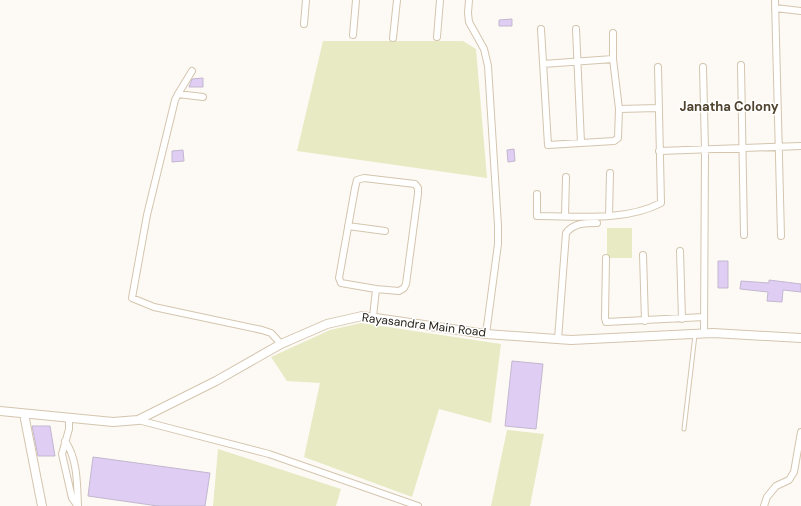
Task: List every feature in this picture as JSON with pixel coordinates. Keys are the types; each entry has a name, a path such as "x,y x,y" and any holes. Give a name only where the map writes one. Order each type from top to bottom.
{"street":[{"path":"304,24 306,0"},
{"path":"353,35 356,0"},
{"path":"393,38 397,0"},
{"path":"437,37 440,0"},
{"path":"469,0 469,22 484,49 488,66 498,226 498,244 486,334"},
{"path":"775,0 781,236"},
{"path":"775,8 801,11"},
{"path":"541,29 548,145 614,141 618,138 619,109 613,59 613,33"},
{"path":"576,29 581,143"},
{"path":"543,64 613,59"},
{"path":"741,65 744,235"},
{"path":"537,194 537,216 609,216 640,212 661,203 658,67"},
{"path":"700,333 704,317 705,150 703,67"},
{"path":"192,71 178,94 172,109 147,215 132,298 154,307 262,330 271,333 281,344"},
{"path":"178,94 203,97"},
{"path":"619,109 658,108"},
{"path":"659,151 801,146"},
{"path":"609,216 610,173"},
{"path":"565,216 566,177"},
{"path":"364,178 415,184 418,188 404,288 398,291 376,289 341,283 339,278 357,180 364,178"},
{"path":"558,340 566,233 573,226 579,224 596,223"},
{"path":"348,226 384,231"},
{"path":"680,251 682,319"},
{"path":"643,255 645,321"},
{"path":"606,258 606,322 704,317"},
{"path":"373,318 376,289"},
{"name":"Rayasandra Main Road","path":"0,411 113,422 138,420 216,382 281,344 344,318 362,316 486,334 558,340 604,339 700,333 801,338"},
{"path":"24,414 42,506"},
{"path":"69,418 69,429 62,454 72,498 78,506"},
{"path":"138,420 269,454 418,506"},
{"path":"764,506 767,497 776,486 789,480 794,472 801,432"},
{"path":"65,442 71,450 79,497 78,506"}],"lane":[{"path":"684,429 700,333"}],"green space":[{"path":"323,41 463,41 476,49 487,178 297,151"},
{"path":"607,228 632,228 632,258 607,258"},
{"path":"361,323 501,344 491,423 439,409 412,497 304,457 320,383 287,381 271,357 330,330"},
{"path":"507,430 544,434 530,506 491,506"},
{"path":"218,449 341,489 336,506 213,506"}],"building":[{"path":"512,19 512,26 499,26 499,20"},
{"path":"203,78 203,87 189,87 192,79"},
{"path":"514,149 515,161 508,162 507,150"},
{"path":"183,150 184,161 172,162 172,151"},
{"path":"718,261 728,261 728,288 718,288"},
{"path":"769,280 801,284 801,292 783,290 782,302 767,301 768,292 740,289 741,281 769,283"},
{"path":"512,361 543,364 536,429 505,426"},
{"path":"32,426 50,426 55,456 38,456"},
{"path":"93,457 210,473 205,506 158,506 88,496"}],"district":[{"name":"Janatha Colony","path":"729,106"}]}
